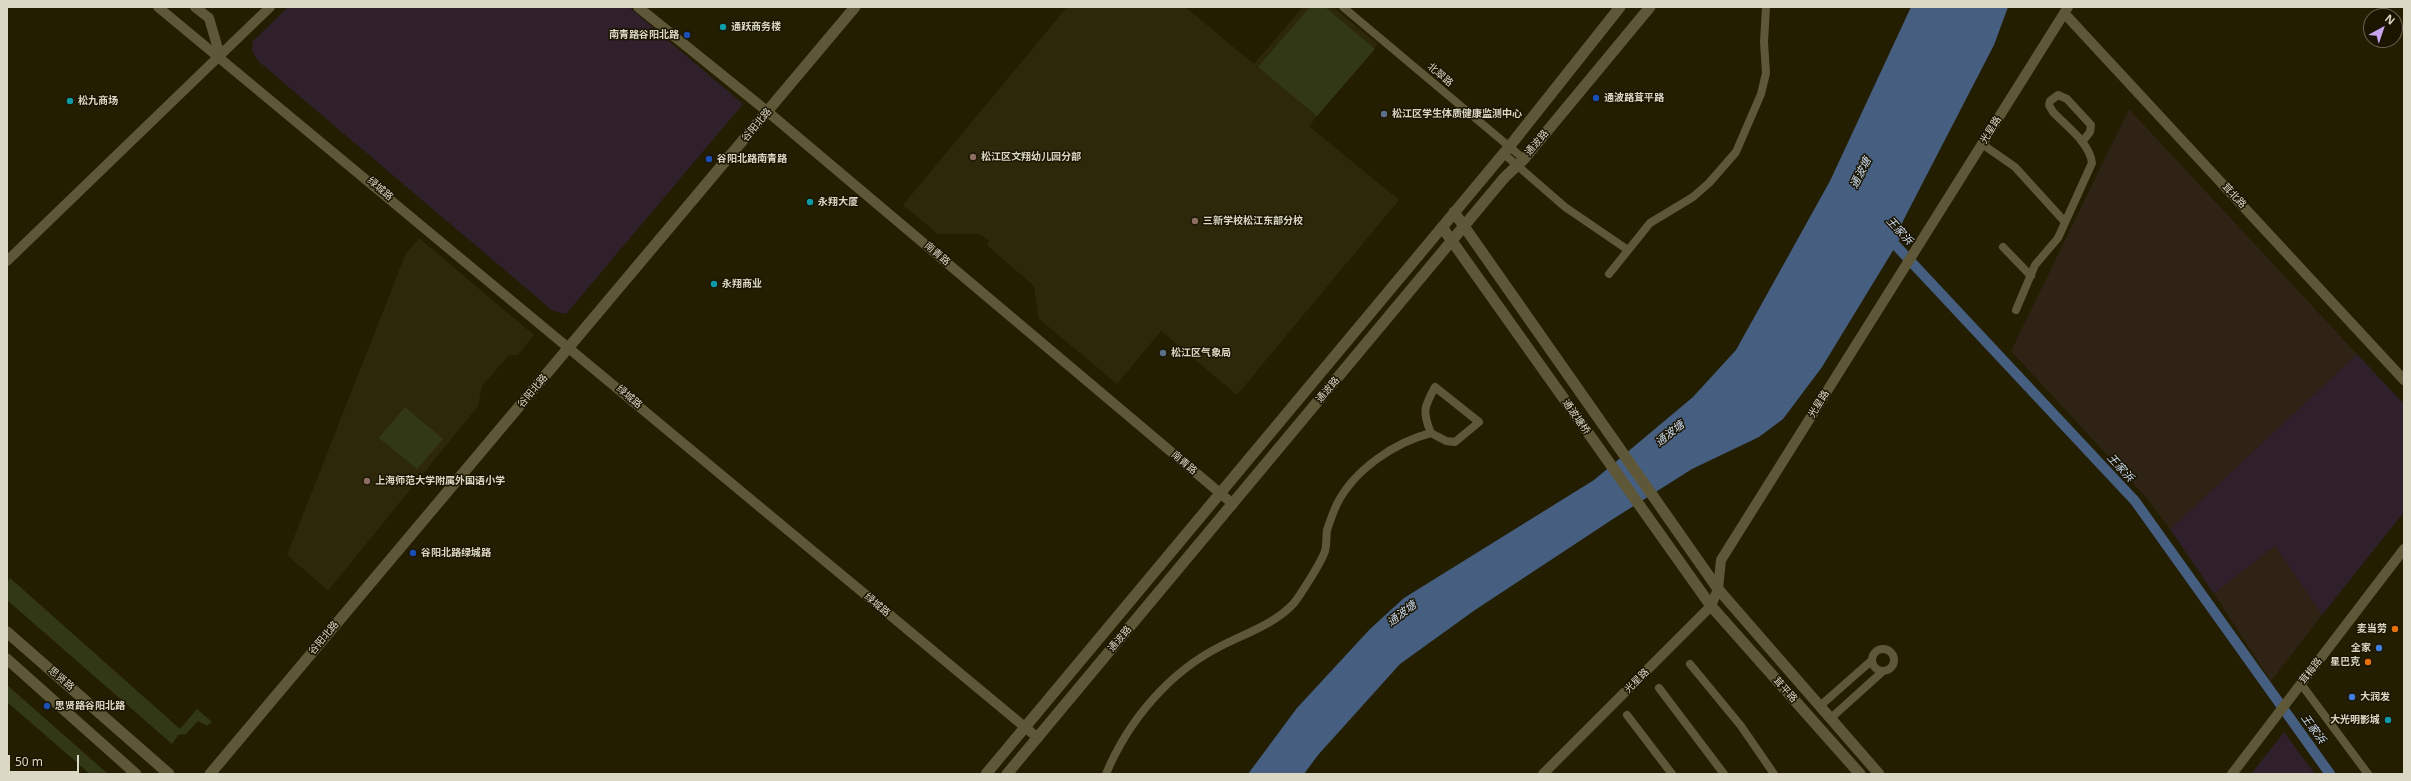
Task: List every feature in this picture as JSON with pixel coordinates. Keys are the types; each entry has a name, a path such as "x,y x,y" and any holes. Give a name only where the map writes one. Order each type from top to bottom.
{"main road":[{"name":"谷阳北路","path":"210,774 855,7"},
{"name":"通波路","path":"986,774 1221,494 1506,150 1620,7"},
{"name":"通波路","path":"1007,774 1452,240 1504,178 1521,162 1650,7"},
{"path":"1454,212 1718,589 1879,774"},
{"name":"通波塘桥","path":"1442,227 1710,606"},
{"name":"茸平路","path":"1710,606 1860,774"},
{"name":"思贤路","path":"7,632 169,774"},
{"name":"思贤路","path":"7,659 136,774"}],"street":[{"name":"绿城路","path":"158,7 220,56 1038,738"},
{"path":"196,7 209,18 220,56"},
{"path":"7,261 270,7"},
{"name":"南青路","path":"638,7 768,112 1233,504"},
{"name":"北翠路","path":"1343,7 1521,162 1565,207 1628,250"},
{"path":"1609,274 1650,223 1699,192 1710,183 1736,152 1761,94 1766,73 1764,42 1766,7"},
{"name":"光星路","path":"1543,774 1710,606 1718,589 1721,560 2066,10"},
{"name":"茸北路","path":"2066,10 2404,380"},
{"path":"2016,310 2035,265 2058,238 2092,163 2091,155 2082,142 2050,109 2050,101 2055,96 2058,95 2067,99 2091,124 2090,132 2082,142"},
{"path":"1982,144 2015,167 2065,222"},
{"path":"2003,246 2031,276"},
{"path":"1106,774 1130,726 1168,685 1203,656 1266,624 1283,613 1294,602 1324,552 1327,530 1337,504 1344,493 1369,464 1412,438 1431,433 1446,442 1455,442 1479,422 1435,387 1425,407 1424,417 1431,433"},
{"name":"茸梅路","path":"2232,774 2404,549"},
{"path":"1820,706 1871,661 1876,651 1884,649 1891,652 1894,663 1890,670 1882,672 1831,718"},
{"path":"1871,661 1876,670 1882,672"},
{"path":"1690,664 1741,726 1774,774"},
{"path":"2301,684 2368,774"},
{"path":"1659,688 1724,774"},
{"path":"1627,715 1672,774"}],"shaded area":[{"path":"288,7 629,7 743,104 566,314 553,311 258,61 252,51 253,41"},
{"name":"三新学校松江东部分校","path":"1067,7 1185,7 1254,64 1303,7 1333,7 1378,44 1309,126 1399,200 1237,395 1161,331 1117,384 1039,319 1034,286 987,245 989,241 979,234 938,234 903,205"},
{"path":"2129,109 2357,354 2170,529 2146,497 2011,351"},
{"name":"上海师范大学附属外国语小学","path":"419,238 534,335 518,355 509,355 482,386 478,406 328,591 287,555 406,253"},
{"path":"2357,354 2404,404 2404,512 2322,615 2275,546 2214,594 2170,529"},
{"path":"2275,546 2322,615 2271,681 2214,594"},
{"path":"2284,732 2315,774 2251,774"}],"green space":[{"path":"1310,7 1325,7 1375,49 1317,116 1258,67"},
{"path":"405,407 443,439 417,469 379,438"},
{"path":"10,578 180,729 197,709 212,722 207,726 198,721 186,734 178,735 172,744 7,600 7,583"},
{"path":"7,685 108,774 90,774 7,702"}],"water":[{"name":"通波塘","path":"1911,7 2008,7 1994,45 1904,219 1897,235 1900,239 1822,367 1783,419 1759,437 1692,469 1613,519 1475,610 1400,664 1318,755 1304,774 1248,774 1297,708 1370,629 1404,598 1594,480 1693,397 1736,350 1830,181"}],"waterway":[{"name":"王家浜","path":"1887,236 2135,501 2330,774"}],"place":[{"name":"通跃商务楼","path":"723,27"},
{"name":"南青路谷阳北路","path":"687,35"},
{"name":"通波路茸平路","path":"1596,98"},
{"name":"松九商场","path":"70,101"},
{"name":"松江区学生体质健康监测中心","path":"1384,114"},
{"name":"松江区文翔幼儿园分部","path":"973,157"},
{"name":"谷阳北路南青路","path":"709,159"},
{"name":"永翔大厦","path":"810,202"},
{"name":"三新学校松江东部分校","path":"1195,221"},
{"name":"永翔商业","path":"714,284"},
{"name":"松江区气象局","path":"1163,353"},
{"name":"上海师范大学附属外国语小学","path":"367,481"},
{"name":"谷阳北路绿城路","path":"413,553"},
{"name":"麦当劳","path":"2395,629"},
{"name":"全家","path":"2379,648"},
{"name":"星巴克","path":"2368,662"},
{"name":"大润发","path":"2352,697"},
{"name":"思贤路谷阳北路","path":"47,706"},
{"name":"大光明影城","path":"2388,720"}]}
